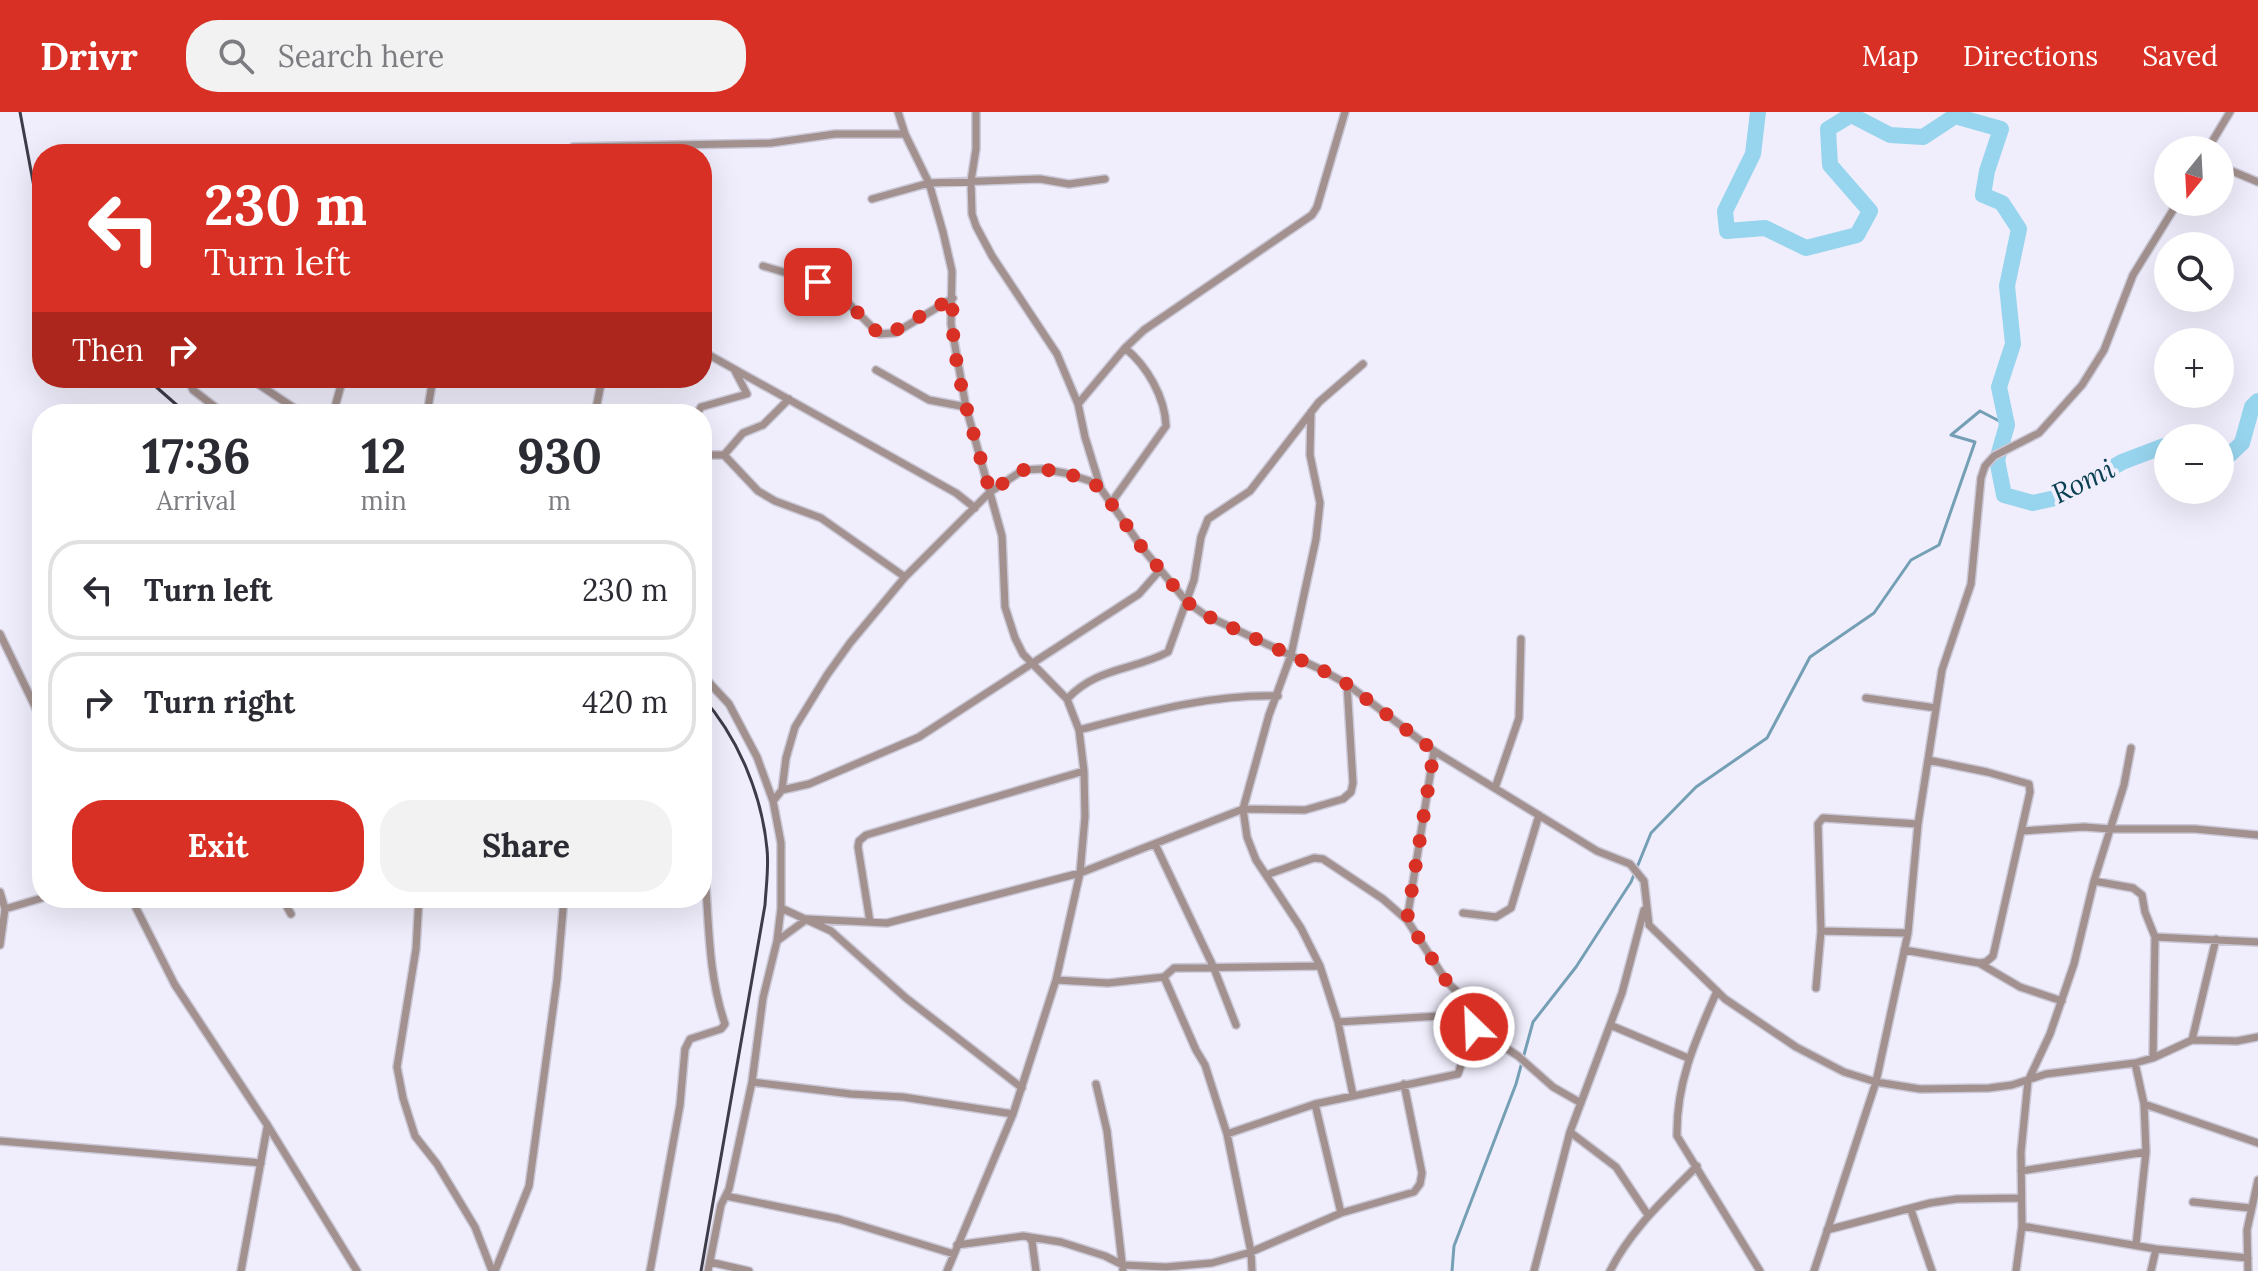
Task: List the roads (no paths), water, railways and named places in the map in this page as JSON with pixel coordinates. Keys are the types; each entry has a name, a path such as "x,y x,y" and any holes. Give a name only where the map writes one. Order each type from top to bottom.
{"street":[{"path":"898,112 929,183 952,271 951,324 966,407 1002,536 1005,607 1015,638 1032,665 1067,699 1079,730 1084,771 1085,817 1080,873 1056,980 1013,1114 947,1271"},
{"path":"976,112 976,149 971,181 972,214 976,226 992,256 1057,354 1078,404 1101,489 1160,570 1187,602 1205,615 1347,684 1434,751 1597,851 1630,864 1644,881 1649,925 1717,991 1796,1047 1844,1072 1876,1082 1920,1089 1989,1088 2028,1081 2046,1074 2135,1063 2192,1040 2237,1041 2258,1037"},
{"path":"1078,404 1144,330 1312,215 1345,112"},
{"path":"2215,136 2230,112"},
{"path":"712,144 771,143 835,134 905,134"},
{"path":"2234,172 2258,182"},
{"path":"872,199 929,183 1040,179 1069,184 1105,179"},
{"path":"1824,1271 1814,1269 1876,1082 1908,933 1918,824 1942,670 1971,584 1981,478 1985,466 1994,456 2039,433 2082,385 2104,350 2133,275 2169,216"},
{"path":"763,266 818,282 839,294 879,334 895,333 953,298"},
{"path":"1111,503 1166,426 1163,406 1142,361 1125,348"},
{"path":"712,357 956,493 975,508"},
{"path":"1067,699 1080,685 1095,676 1168,652 1194,580 1201,537 1208,519 1250,491 1311,412 1363,364"},
{"path":"712,404 747,394 733,369"},
{"path":"876,370 929,400 966,407"},
{"path":"192,388 211,404"},
{"path":"264,388 288,404"},
{"path":"724,455 743,433 763,425 789,399"},
{"path":"1311,412 1310,455 1320,503 1312,564 1291,655 1269,715 1243,809 1247,837 1256,860 1301,928 1320,966 1338,1022 1353,1095"},
{"path":"712,455 724,455 758,491 821,518 905,577"},
{"path":"773,801 782,790 786,758 795,727 850,643 905,577 990,492 1023,470 1042,469 1078,477 1101,489"},
{"path":"782,790 809,784 919,737 1139,594 1160,570"},
{"path":"0,634 32,700"},
{"path":"1495,788 1519,718 1521,639"},
{"path":"777,941 807,919 900,920 1080,873 1243,809 1305,810 1343,799 1351,792 1353,783 1347,684"},
{"path":"708,1271 752,1082 763,998 777,941 781,908 781,843 773,801 757,757 729,704 712,686"},
{"path":"1079,730 1202,701 1245,695 1278,696"},
{"path":"1866,698 1936,708"},
{"path":"2016,1271 2022,1226 2021,1171 2028,1081 2050,1034 2074,964 2131,748"},
{"path":"1407,920 1434,751"},
{"path":"1904,950 1979,963 1993,956 2030,792 2029,784 1928,760"},
{"path":"870,922 858,847 859,841 866,835 1084,771"},
{"path":"1463,913 1496,917 1511,908 1539,815"},
{"path":"1816,988 1821,931 1818,824 1823,818 1918,824"},
{"path":"2022,831 2084,827 2195,829 2258,835"},
{"path":"1155,844 1213,966 1236,1025"},
{"path":"1227,1134 1315,1104 1458,1074 1474,1027 1471,1005 1447,982 1407,920 1383,899 1323,859 1314,858 1266,875"},
{"path":"2094,881 2138,889 2142,895 2155,937 2153,1058"},
{"path":"0,892 5,909 0,945"},
{"path":"5,909 32,901"},
{"path":"1534,1271 1570,1132 1622,993 1645,906"},
{"path":"136,908 175,985 268,1126 357,1271"},
{"path":"288,908 291,914"},
{"path":"418,908 416,949 397,1067 400,1083 415,1136 437,1164 475,1227 493,1271"},
{"path":"493,1271 529,1186 557,980 563,908"},
{"path":"650,1271 680,1105 685,1049 690,1039 721,1029 725,1024 709,952 709,908"},
{"path":"781,908 831,931 906,998 1022,1088"},
{"path":"1821,931 1908,933"},
{"path":"2155,937 2258,942"},
{"path":"2192,1040 2216,939"},
{"path":"1979,963 2020,987 2062,1001"},
{"path":"1056,980 1108,983 1164,977 1174,968 1320,966"},
{"path":"1164,977 1205,1065 1227,1134 1251,1252 1252,1271"},
{"path":"1717,991 1688,1058 1677,1136 1760,1271"},
{"path":"1338,1022 1473,1014"},
{"path":"1610,1025 1688,1058"},
{"path":"1474,1027 1518,1056 1553,1087 1581,1103"},
{"path":"2135,1063 2144,1104 2146,1152 2136,1245"},
{"path":"752,1082 903,1097 1013,1114"},
{"path":"1096,1084 1107,1131 1123,1268"},
{"path":"957,1245 1028,1237 1061,1242 1105,1256 1123,1268 1212,1263 1251,1252 1341,1213 1414,1192 1420,1184 1422,1173 1404,1084"},
{"path":"1315,1104 1341,1213"},
{"path":"2144,1104 2258,1143"},
{"path":"241,1271 268,1126"},
{"path":"1570,1132 1616,1167 1648,1215"},
{"path":"0,1141 261,1163"},
{"path":"2021,1171 2146,1152"},
{"path":"1610,1271 1627,1241 1648,1215 1697,1166"},
{"path":"2248,1271 2250,1208 2258,1180"},
{"path":"726,1196 839,1219 954,1254"},
{"path":"1827,1230 1957,1199 2021,1198"},
{"path":"2193,1202 2250,1208"},
{"path":"1911,1210 1932,1271"},
{"path":"2022,1226 2156,1249 2248,1258"},
{"path":"1028,1237 1032,1241 1036,1271"},
{"path":"2151,1271 2156,1249"},
{"path":"710,1262 749,1271"}],"waterway":[{"name":"Romi","path":"1758,112 1753,154 1725,211 1727,231 1765,228 1806,248 1857,235 1870,211 1830,165 1828,129 1851,115 1890,135 1923,137 1955,116 2001,129 1987,171 1983,195 2002,203 2019,229 2007,286 2013,344 1999,387 2007,425 1997,460 2004,495 2033,503 2064,496 2122,462 2154,450"},
{"name":"Romi","path":"2234,451 2242,443 2252,407 2258,401"},
{"path":"1452,1271 1454,1246 1516,1084 1533,1022 1576,967 1631,882 1651,833 1696,787 1767,738 1810,657 1874,613 1911,560 1939,545 1975,442 1951,435 1980,411 2007,425"}],"railway":[{"path":"20,112 32,176"},
{"path":"157,388 176,404"},
{"path":"701,1271 765,905 768,863 754,788 737,748 712,709"}]}
